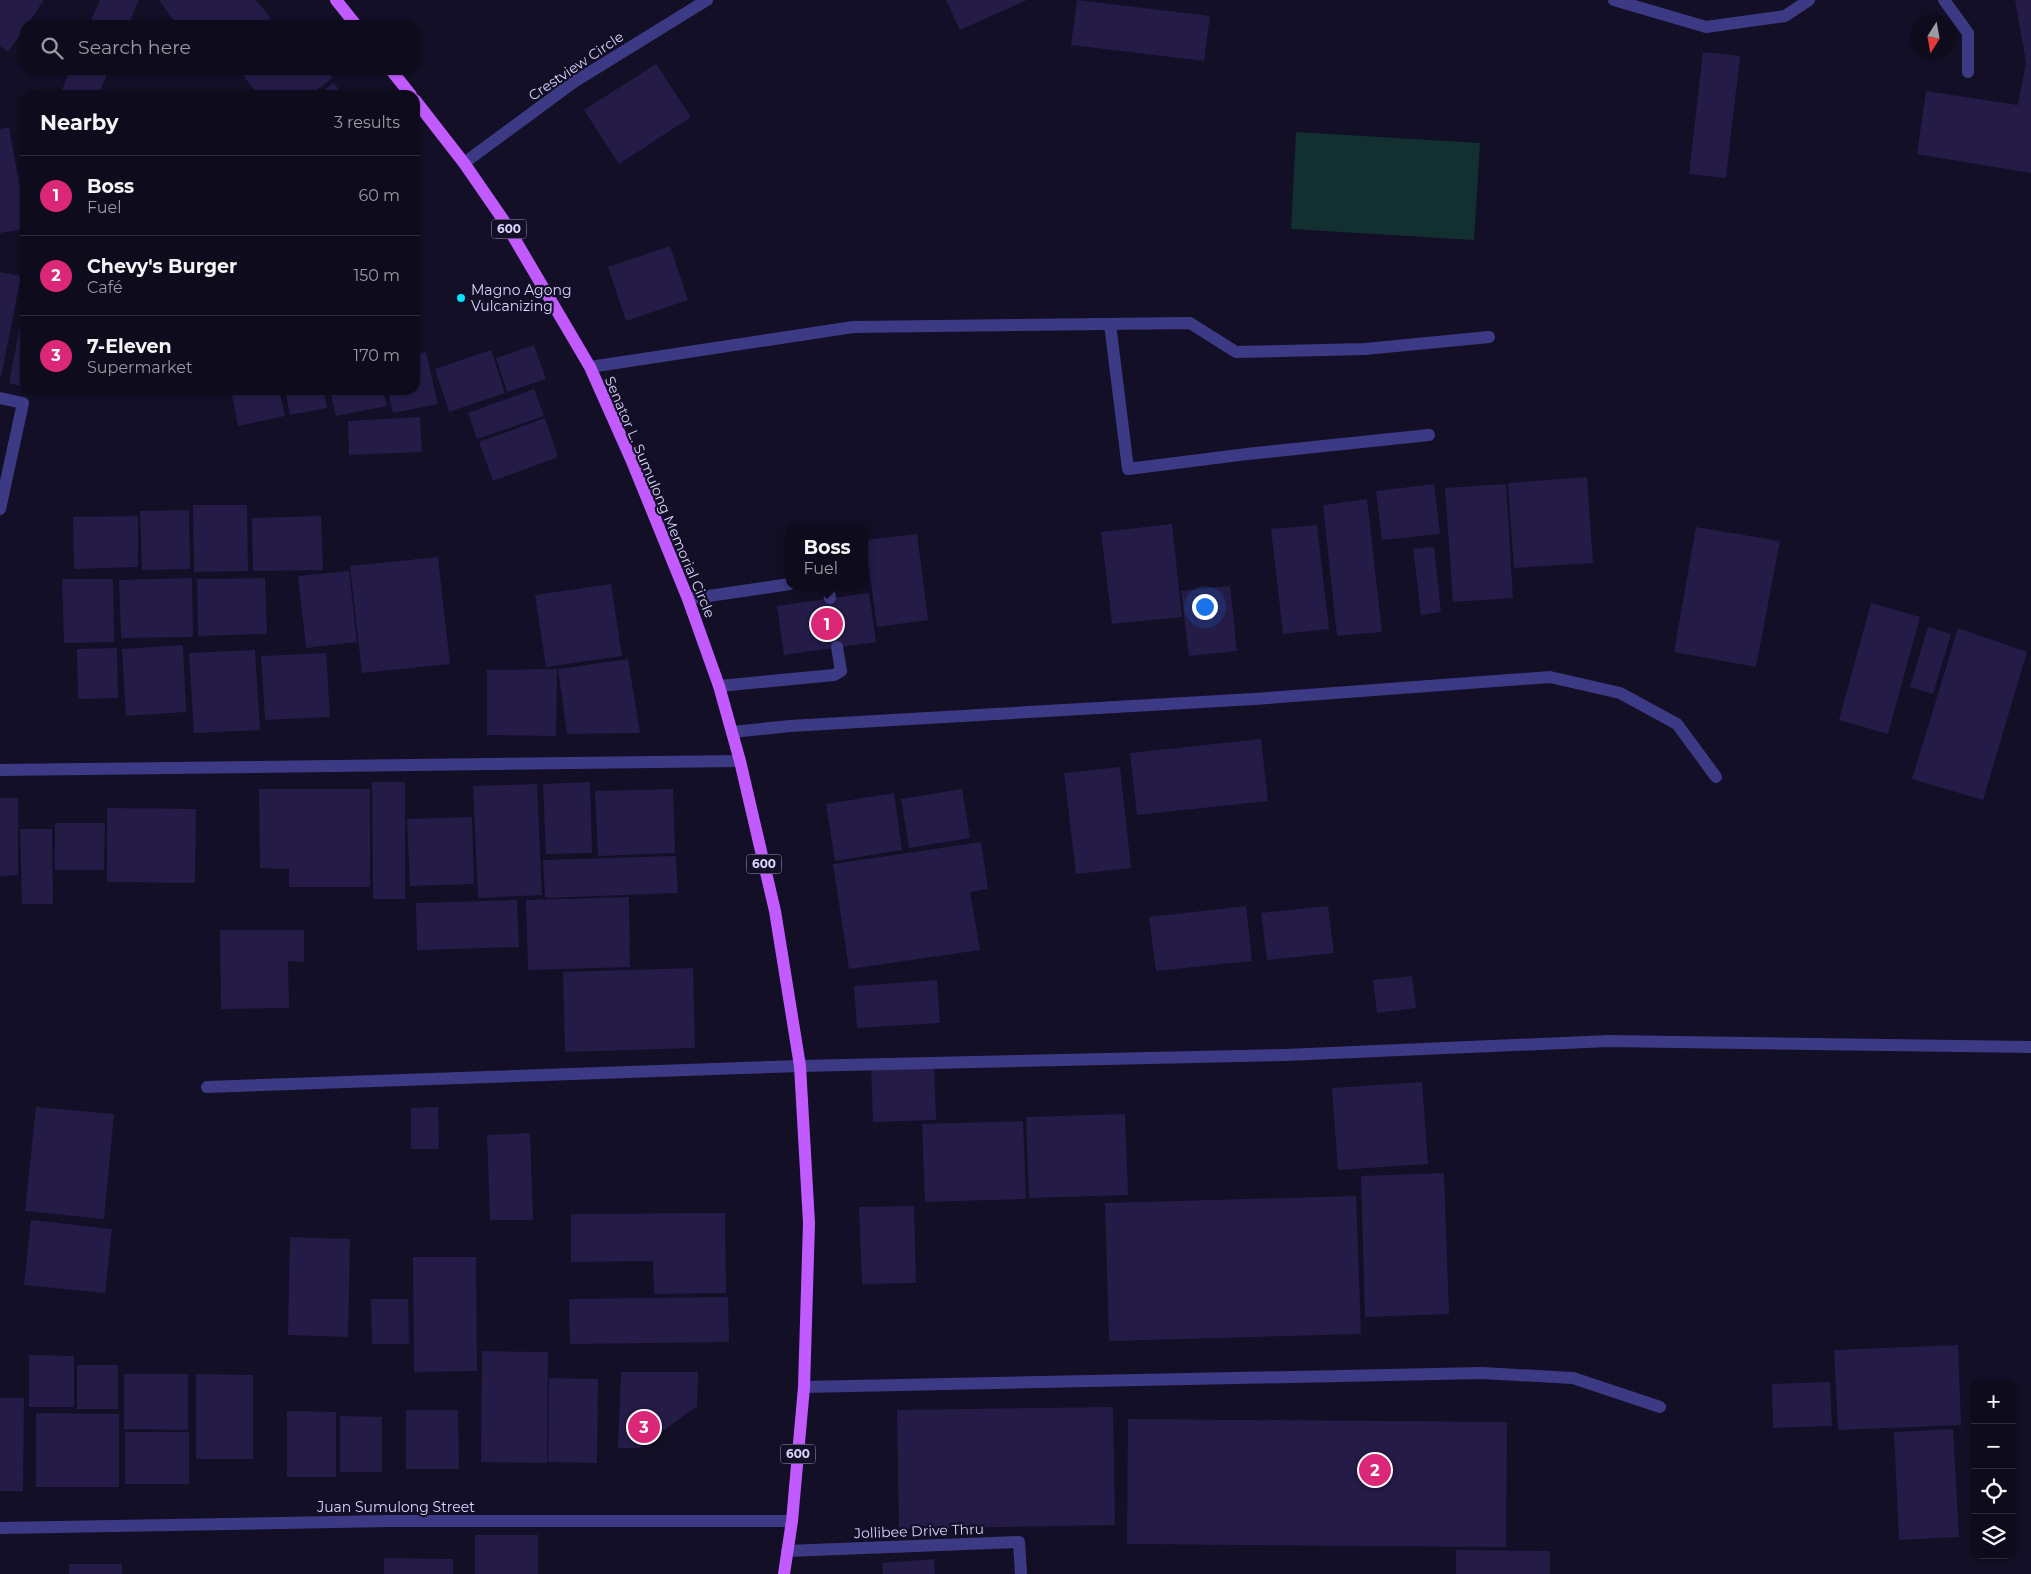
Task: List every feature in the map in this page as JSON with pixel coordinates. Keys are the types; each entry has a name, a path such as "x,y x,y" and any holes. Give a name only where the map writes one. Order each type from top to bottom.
{"main road":[{"path":"336,0 352,20"},
{"path":"395,75 407,90"},
{"name":"Senator L. Sumulong Memorial Circle","path":"420,106 464,163 504,221 590,367 631,459 688,599 719,686 740,761 775,911 800,1066 809,1223 804,1387 792,1521 784,1574"}],"street":[{"name":"Crestview Circle","path":"464,163 574,82 708,0"},
{"path":"1614,0 1706,27 1785,16 1809,0"},
{"path":"1944,0 1968,33 1968,72"},
{"path":"590,367 853,326 1190,323 1236,352 1365,349 1489,337"},
{"path":"1110,324 1128,469 1247,454 1429,435"},
{"path":"0,398 23,403 0,509"},
{"path":"688,599 786,585"},
{"path":"829,589 830,598"},
{"path":"719,686 834,676 841,672 837,647"},
{"path":"732,732 790,726 1254,699 1550,678 1620,693 1677,724 1716,777"},
{"path":"0,770 740,761"},
{"path":"207,1087 800,1066 1285,1055 1608,1041 2031,1047"},
{"path":"804,1387 1482,1373 1573,1378 1660,1407"},
{"name":"Juan Sumulong Street","path":"0,1528 388,1521 792,1521"},
{"name":"Jollibee Drive Thru","path":"787,1551 1019,1542 1021,1574"}],"green space":[{"path":"1296,132 1480,143 1474,240 1291,229"}],"building":[{"path":"0,0 44,0 30,20 20,20 20,35 8,52 0,46"},
{"path":"100,0 139,0 130,20 91,20"},
{"path":"159,0 256,0 271,18 268,20 173,20"},
{"path":"946,0 1027,0 960,30"},
{"path":"1077,0 1210,16 1204,61 1071,45"},
{"path":"2015,0 2031,0 2031,173 1917,154 1926,91 2018,105 2026,62"},
{"path":"1703,52 1740,56 1726,178 1689,174"},
{"path":"656,64 691,117 619,164 584,110"},
{"path":"68,75 107,75 100,90 62,90"},
{"path":"243,75 330,75 333,78 317,90 254,90"},
{"path":"334,83 339,90 325,90"},
{"path":"9,127 20,189 20,230 0,233 0,129"},
{"path":"670,246 688,300 626,321 608,267"},
{"path":"0,272 20,276 20,281 0,377"},
{"path":"20,327 20,386 9,383"},
{"path":"534,345 546,379 507,392 496,358"},
{"path":"491,350 505,393 449,412 435,369"},
{"path":"426,352 438,404 393,413 389,395 420,395 420,353"},
{"path":"534,389 544,416 477,439 468,413"},
{"path":"232,395 280,395 285,416 238,426"},
{"path":"286,395 325,395 327,408 290,415"},
{"path":"331,395 384,395 387,406 336,416"},
{"path":"420,417 422,452 349,455 348,421"},
{"path":"545,418 558,457 493,481 479,442"},
{"path":"1587,477 1593,563 1514,568 1508,483"},
{"path":"1434,484 1440,534 1382,540 1376,491"},
{"path":"1506,484 1513,598 1453,602 1445,488"},
{"path":"1367,499 1382,632 1337,636 1323,505"},
{"path":"193,505 247,505 248,571 194,572"},
{"path":"189,510 190,569 142,570 140,511"},
{"path":"138,516 138,567 74,569 73,517"},
{"path":"321,516 323,570 253,571 252,518"},
{"path":"1172,524 1182,617 1112,624 1101,532"},
{"path":"1317,525 1329,629 1283,634 1271,529"},
{"path":"1696,527 1780,541 1756,667 1674,652"},
{"path":"917,534 928,620 877,627 868,562 868,540"},
{"path":"1434,547 1441,612 1421,615 1413,549"},
{"path":"438,557 450,664 362,673 350,566"},
{"path":"349,571 357,642 306,648 298,576"},
{"path":"192,578 193,637 121,638 119,580"},
{"path":"265,578 267,634 198,636 197,579"},
{"path":"62,579 113,579 114,642 64,643"},
{"path":"611,584 622,656 546,667 535,595"},
{"path":"1230,586 1237,651 1189,656 1181,591"},
{"path":"869,593 876,642 784,655 777,606"},
{"path":"1871,603 1920,617 1888,734 1839,720"},
{"path":"1928,627 1951,634 1933,694 1910,687"},
{"path":"1958,628 2027,652 1983,800 1912,779"},
{"path":"183,645 186,712 126,716 122,649"},
{"path":"117,648 118,698 78,699 77,649"},
{"path":"255,650 260,730 194,733 189,653"},
{"path":"326,653 330,717 265,720 261,656"},
{"path":"628,659 640,733 567,734 558,669"},
{"path":"557,669 556,736 487,735 487,670"},
{"path":"1261,739 1268,801 1137,815 1130,753"},
{"path":"1120,767 1131,868 1076,874 1064,773"},
{"path":"372,782 405,782 405,899 373,899"},
{"path":"590,782 592,853 546,854 543,784"},
{"path":"537,784 542,895 478,898 473,786"},
{"path":"259,789 370,789 370,887 289,887 289,869 260,868"},
{"path":"673,789 675,853 598,856 595,791"},
{"path":"962,789 970,838 909,848 901,799"},
{"path":"894,793 902,850 835,861 826,804"},
{"path":"0,798 18,798 18,875 0,876"},
{"path":"107,808 196,809 195,883 107,882"},
{"path":"472,817 474,884 410,886 407,819"},
{"path":"55,823 105,823 104,870 55,870"},
{"path":"20,829 52,829 53,904 22,904"},
{"path":"981,842 988,889 970,892 980,950 849,969 833,864"},
{"path":"676,856 678,893 545,898 543,860"},
{"path":"629,897 630,967 528,970 526,900"},
{"path":"517,900 519,947 417,950 416,903"},
{"path":"1246,906 1252,961 1156,971 1149,917"},
{"path":"1328,906 1334,953 1267,960 1261,913"},
{"path":"220,930 304,930 304,962 288,961 289,1008 221,1009"},
{"path":"693,968 695,1048 565,1052 563,972"},
{"path":"1412,976 1416,1008 1377,1013 1373,980"},
{"path":"937,980 940,1023 857,1028 854,986"},
{"path":"934,1064 936,1120 873,1122 871,1066"},
{"path":"1422,1082 1428,1164 1338,1170 1332,1088"},
{"path":"36,1107 114,1114 104,1219 25,1211"},
{"path":"438,1107 439,1149 411,1149 411,1108"},
{"path":"1125,1114 1128,1195 1029,1198 1026,1117"},
{"path":"1023,1121 1026,1199 925,1202 922,1124"},
{"path":"530,1133 533,1220 490,1220 487,1135"},
{"path":"1444,1173 1449,1314 1365,1317 1361,1176"},
{"path":"1356,1196 1361,1334 1109,1341 1105,1203"},
{"path":"914,1206 916,1283 862,1284 859,1207"},
{"path":"725,1213 726,1293 654,1294 653,1261 571,1262 571,1214"},
{"path":"31,1220 112,1229 105,1293 24,1285"},
{"path":"290,1237 350,1239 348,1337 288,1335"},
{"path":"413,1257 476,1257 477,1371 414,1372"},
{"path":"728,1297 729,1342 570,1344 569,1299"},
{"path":"371,1299 408,1299 409,1344 372,1344"},
{"path":"1958,1345 1961,1425 1838,1430 1834,1350"},
{"path":"482,1351 548,1352 547,1463 481,1462"},
{"path":"29,1355 74,1356 74,1407 29,1407"},
{"path":"77,1365 118,1365 118,1409 77,1409"},
{"path":"621,1372 698,1372 697,1406 640,1448 618,1448"},
{"path":"124,1374 188,1374 188,1430 124,1429"},
{"path":"196,1374 253,1375 253,1459 196,1459"},
{"path":"549,1378 598,1379 597,1463 548,1462"},
{"path":"1830,1382 1832,1426 1773,1428 1772,1384"},
{"path":"0,1398 24,1398 23,1491 0,1491"},
{"path":"1113,1407 1115,1525 899,1529 897,1410"},
{"path":"406,1410 458,1410 459,1469 406,1469"},
{"path":"287,1411 336,1412 336,1477 287,1477"},
{"path":"36,1413 119,1414 119,1487 36,1487"},
{"path":"340,1416 382,1417 382,1472 340,1472"},
{"path":"1128,1419 1507,1422 1506,1547 1127,1544"},
{"path":"1953,1429 1959,1537 1899,1540 1894,1432"},
{"path":"125,1432 189,1432 189,1484 125,1484"},
{"path":"475,1535 538,1535 538,1574 475,1574"},
{"path":"1456,1550 1550,1551 1550,1574 1456,1574"},
{"path":"384,1558 453,1559 453,1574 384,1574"},
{"path":"934,1559 935,1574 883,1574 882,1563"},
{"path":"69,1564 122,1564 122,1574 69,1574"}],"place":[{"name":"Magno Agong Vulcanizing","path":"461,298"},
{"name":"Boss","path":"827,624"},
{"name":"7-Eleven","path":"644,1427"},
{"name":"Chevy's Burger","path":"1375,1470"}]}
